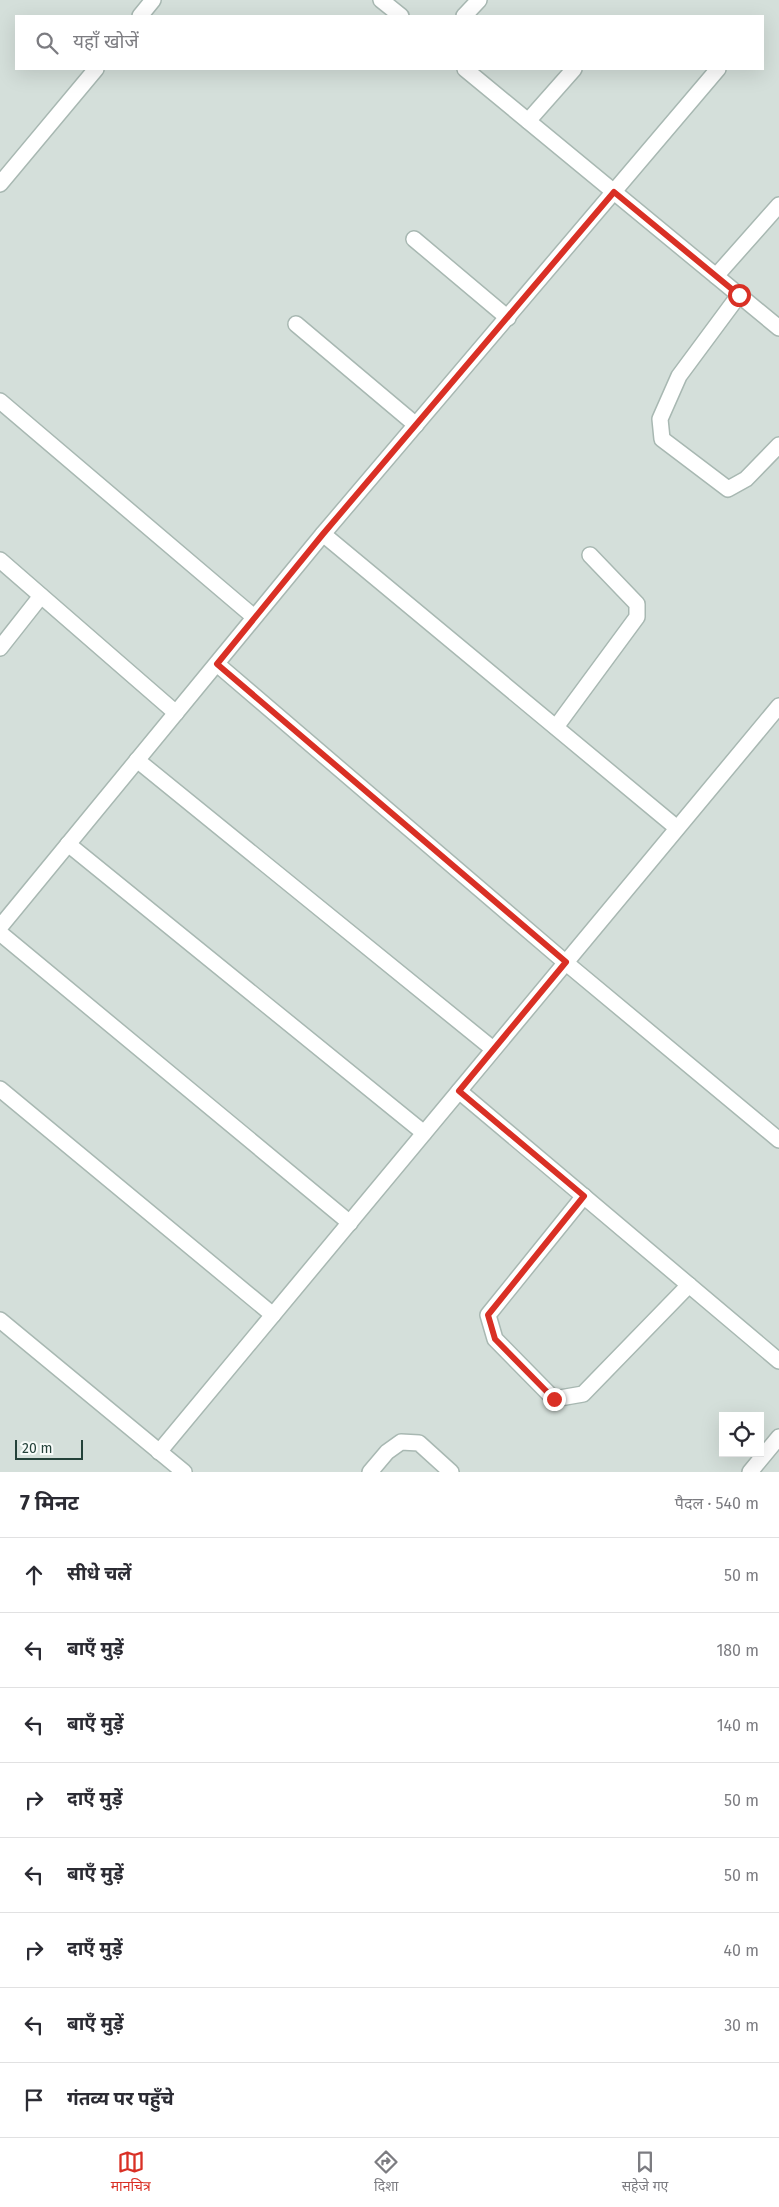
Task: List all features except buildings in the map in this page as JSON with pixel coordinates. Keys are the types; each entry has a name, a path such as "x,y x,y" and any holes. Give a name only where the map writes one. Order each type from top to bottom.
{"street":[{"path":"141,15 153,0"},
{"path":"381,0 400,15"},
{"path":"465,15 479,0"},
{"path":"0,184 95,70"},
{"path":"466,70 779,328"},
{"path":"528,121 573,70"},
{"path":"0,926 323,534 717,70"},
{"path":"716,276 779,205"},
{"path":"414,239 508,318"},
{"path":"739,295 680,376 660,419 662,439 728,489 746,479 779,445"},
{"path":"296,324 416,425"},
{"path":"0,401 254,618"},
{"path":"323,534 677,828"},
{"path":"556,728 637,617 637,604 590,555"},
{"path":"0,560 176,713"},
{"path":"0,648 41,596"},
{"path":"217,664 566,962 779,1140"},
{"path":"160,1452 779,706"},
{"path":"137,760 493,1049"},
{"path":"68,844 424,1133"},
{"path":"0,933 350,1222"},
{"path":"0,1089 273,1315"},
{"path":"459,1091 779,1360"},
{"path":"584,1196 488,1315 495,1339 554,1399 583,1394 689,1285"},
{"path":"0,1320 184,1472"},
{"path":"750,1472 779,1437"},
{"path":"370,1472 387,1452 401,1442 419,1443 451,1472"}],"shaded area":[{"path":"0,0 779,0 779,1472 0,1472"}],"route":[{"path":"554,1399 495,1339 488,1315 584,1196 459,1091 566,962 217,664 323,534 614,192 739,295"}]}
